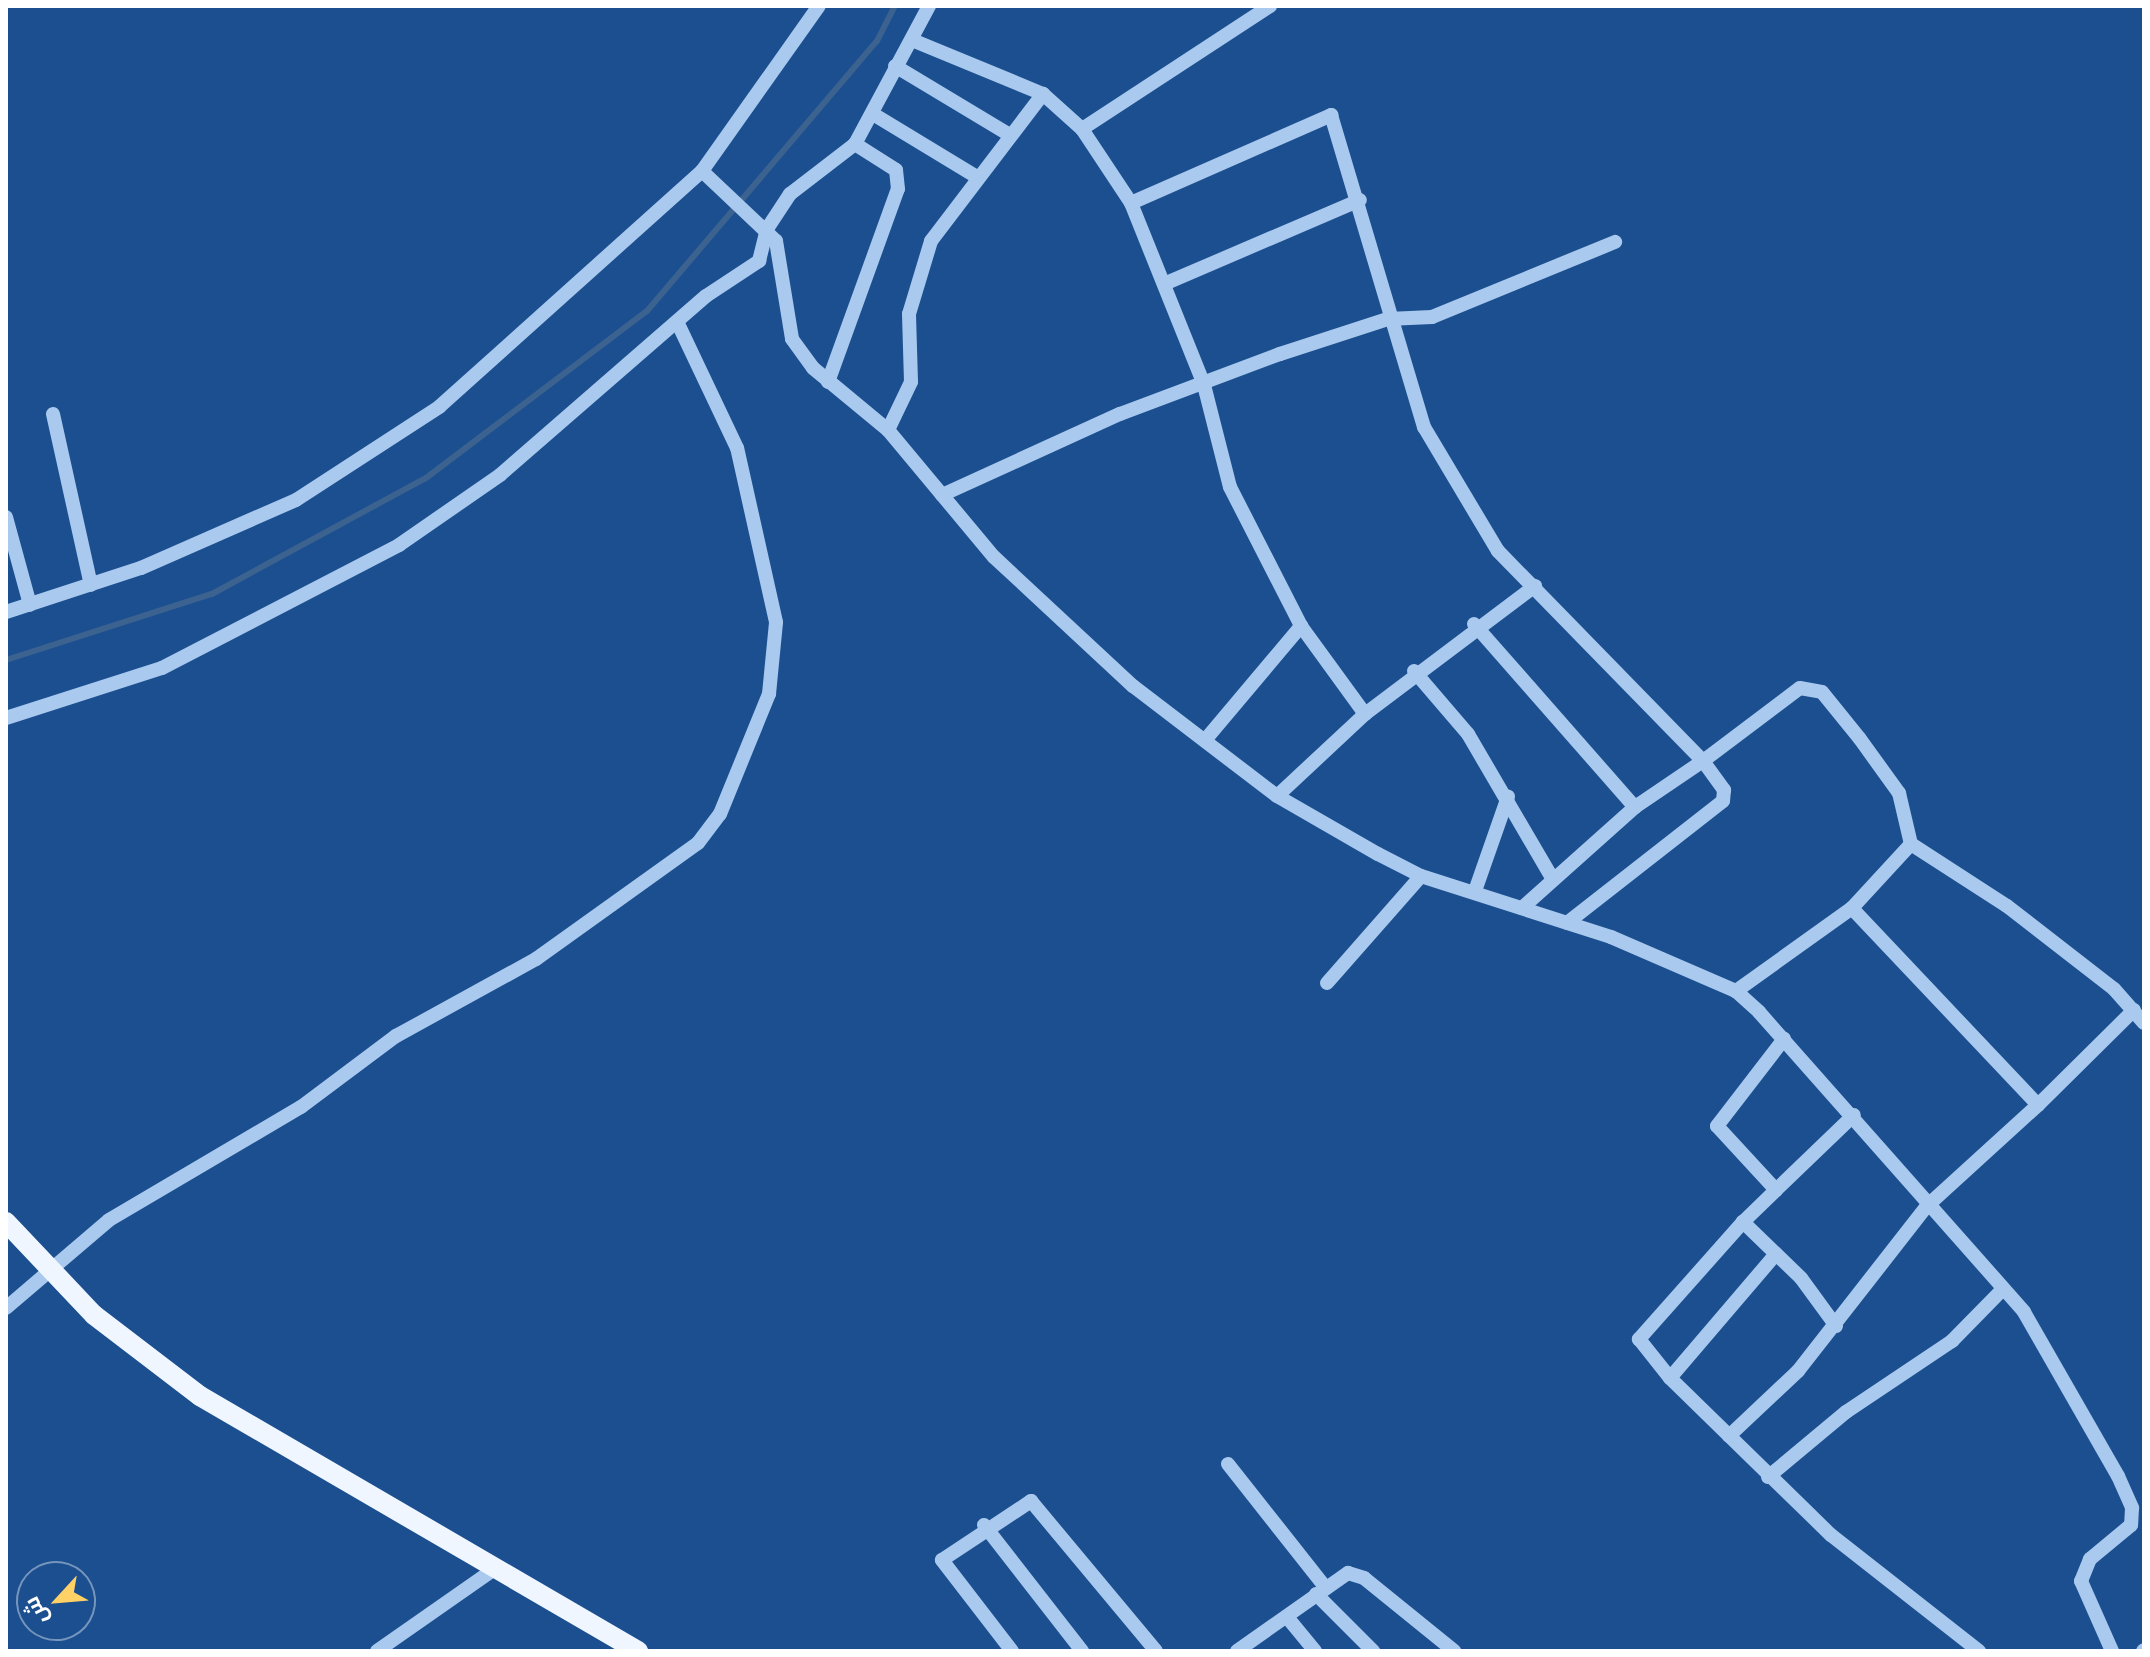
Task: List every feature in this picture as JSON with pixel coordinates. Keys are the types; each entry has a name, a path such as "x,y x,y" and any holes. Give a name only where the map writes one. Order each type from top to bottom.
{"main road":[{"path":"6,1222 46,1268 200,1396 493,1570 638,1651"}],"street":[{"path":"6,612 91,585 296,500 395,437 493,364 702,171 819,6"},
{"path":"6,718 162,668 399,545 500,475 679,326 713,290 759,261 767,229 790,194 855,144 929,6"},
{"path":"1082,129 1270,6"},
{"path":"912,40 1043,94 1082,129 1131,203 1204,385 1230,487 1301,626 1365,714"},
{"path":"895,66 1008,134"},
{"path":"888,430 911,382 906,338 915,280 931,241 1008,134 1043,94"},
{"path":"873,114 977,177"},
{"path":"1131,203 1328,115 1337,124 1360,200 1388,319 1424,427 1469,511 1535,586 1703,761 1724,790 1723,801 1567,923"},
{"path":"828,382 898,189 896,170 855,144"},
{"path":"702,171 767,229 780,255 792,339 828,382 888,430 942,495 1068,630 1277,796 1421,876 1567,923 1736,991 1784,1039 1854,1115 1927,1206 2003,1289 2038,1334 2132,1508 2126,1532 2082,1572 2112,1651"},
{"path":"1164,284 1360,200"},
{"path":"942,495 1120,414 1388,319 1452,310 1615,242"},
{"path":"6,1308 46,1268 109,1220 301,1107 396,1036 536,959 698,843 720,814 769,694 776,622 737,448 679,326"},
{"path":"53,414 91,585"},
{"path":"6,517 30,605"},
{"path":"1277,796 1414,671 1474,624 1535,586"},
{"path":"1474,624 1635,807"},
{"path":"1206,739 1301,626"},
{"path":"1414,671 1468,734 1508,797 1551,876"},
{"path":"1522,908 1551,876 1635,807 1703,761 1784,696 1813,688 1899,793 1911,844 2007,906 2134,1010 2144,1023"},
{"path":"1475,891 1508,797"},
{"path":"1736,991 1852,908 1911,844"},
{"path":"1327,983 1421,876"},
{"path":"1852,908 2038,1105"},
{"path":"1729,1436 1836,1326 1927,1206 2038,1105 2134,1010"},
{"path":"1776,1190 1717,1126 1784,1039"},
{"path":"1854,1115 1743,1222 1641,1332 1642,1346 1768,1477 1979,1651"},
{"path":"1743,1222 1776,1254 1836,1326"},
{"path":"1670,1378 1776,1254"},
{"path":"1768,1477 1846,1412 1952,1341 2003,1289"},
{"path":"1228,1464 1321,1591 1373,1651"},
{"path":"1012,1651 943,1564 984,1525 1035,1502 1156,1651"},
{"path":"984,1525 1082,1651"},
{"path":"377,1651 493,1570"},
{"path":"1245,1649 1321,1591 1356,1574 1454,1651"},
{"path":"1287,1617 1315,1651"}],"waterway":[{"path":"6,660 212,594 426,478 647,311 877,41 895,6"}]}
